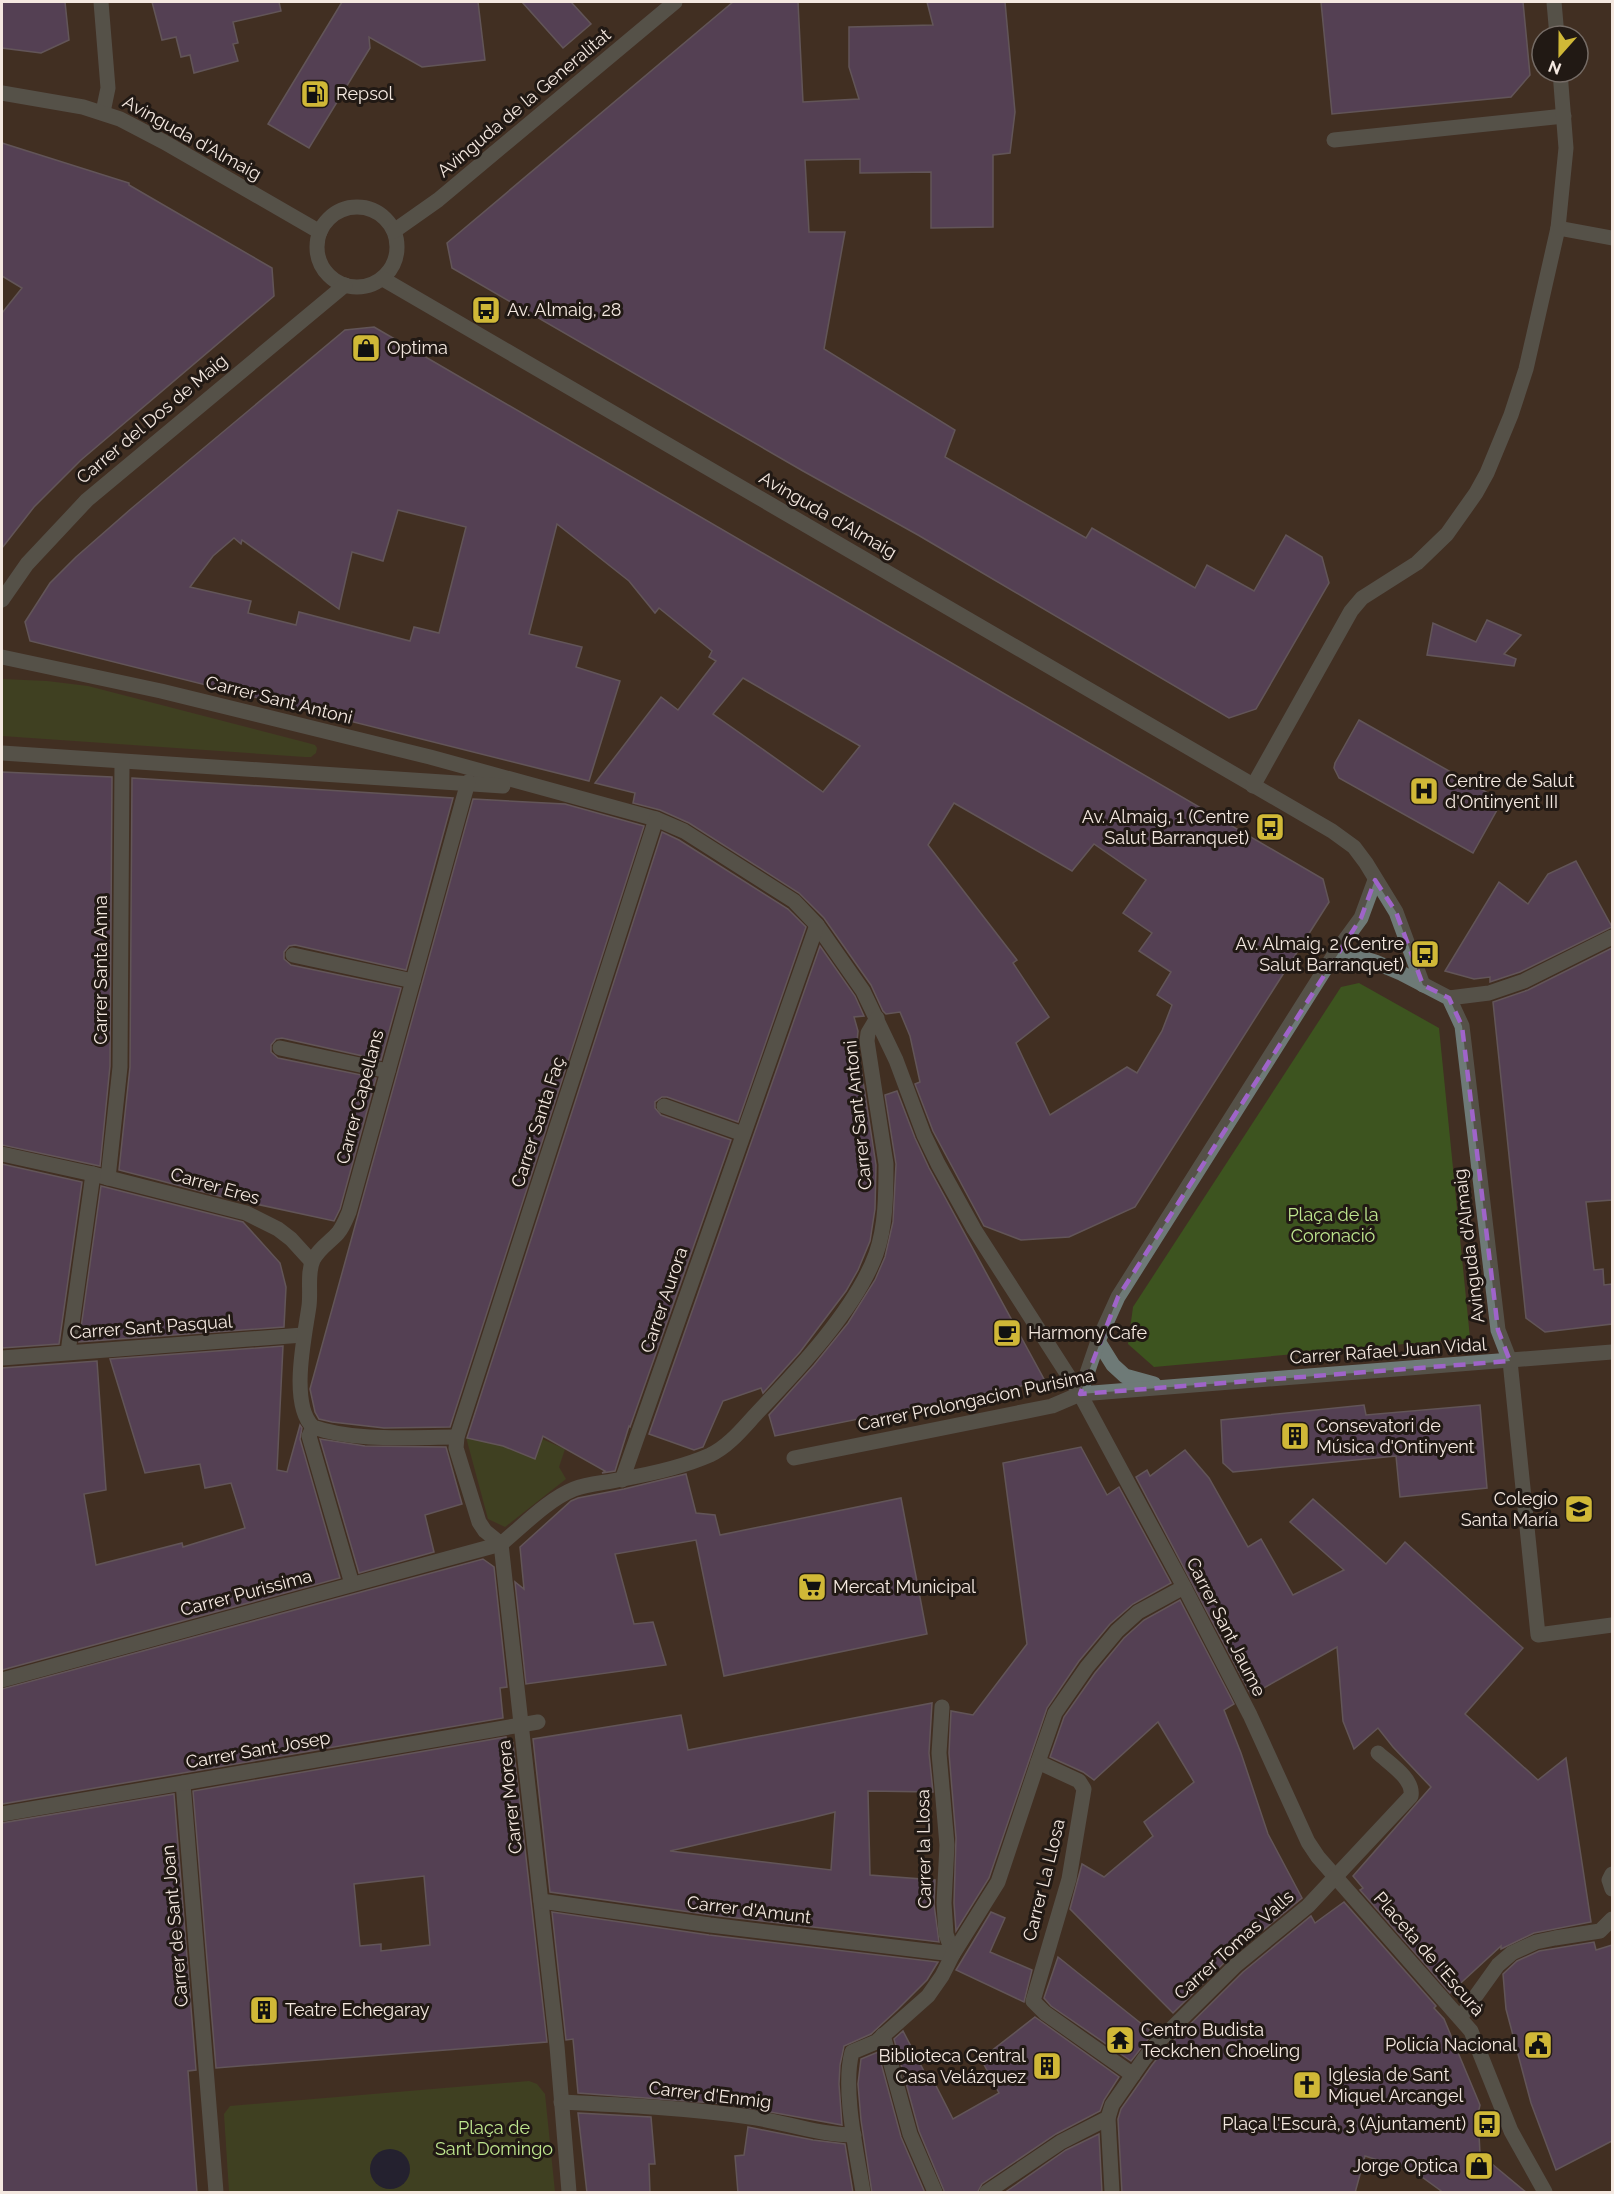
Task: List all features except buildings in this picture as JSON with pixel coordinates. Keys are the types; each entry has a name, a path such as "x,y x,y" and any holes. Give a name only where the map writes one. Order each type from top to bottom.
{"street":[{"path":"101,2 108,88 103,112"},
{"name":"Avinguda de la Generalitat","path":"394,231 438,200 675,2"},
{"path":"1554,2 1556,24"},
{"path":"1252,786 1351,611 1362,598 1417,563 1447,534 1476,493 1501,440 1524,377 1558,228 1565,167 1561,84"},
{"name":"Avinguda d'Almaig","path":"2,93 49,100 103,112 120,119 320,232"},
{"path":"1334,140 1564,116"},
{"path":"357,207 376,212 387,220 394,231 398,243 397,257 383,279 358,288 345,285 324,270 317,245 320,232 337,212 357,207"},
{"path":"1558,228 1612,238"},
{"name":"Avinguda d'Almaig","path":"383,279 1332,831 1354,847 1366,862 1375,880"},
{"name":"Carrer del Dos de Maig","path":"2,600 27,564 87,500 345,285"},
{"name":"Carrer Sant Antoni","path":"2,657 161,691 430,758 656,819 684,831 794,901 817,925 863,991 877,1018 938,1164 974,1229 1080,1394"},
{"name":"Carrer Sant Antoni","path":"2,753 468,782 545,790"},
{"name":"Carrer Santa Anna","path":"108,1178 120,1067 122,762"},
{"name":"Carrer Capellans","path":"312,1262 337,1233 349,1212 468,782"},
{"name":"Carrer Santa Faç","path":"501,1544 485,1531 479,1522 456,1448 457,1437 656,819"},
{"path":"1080,1394 1098,1341 1118,1297 1334,955 1361,918 1375,880"},
{"path":"1375,880 1396,912 1423,985"},
{"name":"Carrer Aurora","path":"622,1480 817,925"},
{"path":"1334,955 1355,956 1375,962 1449,998 1489,993 1506,988 1612,936"},
{"path":"293,955 412,981"},
{"name":"Avinguda d'Almaig","path":"1449,998 1462,1026 1465,1039 1498,1330 1510,1361 1538,1635 1612,1625"},
{"name":"Carrer Sant Antoni","path":"501,1544 570,1491 600,1482 622,1480 666,1469 710,1455 738,1434 788,1381 845,1310 876,1254 884,1212 886,1164 867,1041 868,1033 877,1018"},
{"path":"280,1048 388,1071"},
{"path":"664,1106 743,1134"},
{"name":"Carrer Eres","path":"2,1154 219,1205 265,1221 291,1239 312,1262"},
{"path":"68,1352 93,1174"},
{"path":"312,1262 309,1305 303,1335 301,1382 309,1422 309,1436 352,1584"},
{"name":"Carrer Sant Pasqual","path":"2,1358 303,1335"},
{"path":"1098,1341 1113,1365 1125,1376 1167,1388"},
{"name":"Carrer Rafael Juan Vidal","path":"1167,1388 1612,1352"},
{"name":"Carrer Prolongacion Purisima","path":"794,1458 1052,1406 1080,1394 1167,1388"},
{"name":"Carrer Sant Jaume","path":"1080,1394 1250,1715 1308,1842 1336,1877"},
{"path":"309,1422 358,1435 457,1437"},
{"name":"Carrer Purissima","path":"2,1680 501,1544"},
{"name":"Carrer Morera","path":"501,1544 561,2102"},
{"path":"863,2193 854,2134 849,2074 852,2052 871,2045 883,2035 928,1996 942,1976 953,1954 998,1882 1055,1713 1087,1667 1116,1631 1138,1612 1184,1587"},
{"name":"Carrer la Llosa","path":"942,1707 939,1753 947,1845 944,1903 946,1934 953,1954"},
{"name":"Carrer Sant Josep","path":"2,1814 538,1722"},
{"name":"Carrer Tomas Valls","path":"1112,2193 1108,2118 1112,2105 1156,2044 1210,1989 1308,1906 1411,1796 1412,1790 1409,1783 1378,1753"},
{"name":"Carrer La Llosa","path":"1038,1762 1079,1781 1084,1789 1069,1879 1034,2001 1045,2013 1133,2075"},
{"name":"Carrer de Sant Joan","path":"183,1783 216,2193"},
{"name":"Placeta de l'Escurà","path":"1336,1877 1460,2018 1476,2041 1511,2131 1545,2193"},
{"name":"Carrer d'Amunt","path":"541,1901 710,1925 953,1954"},
{"path":"1460,2018 1498,1965 1512,1953 1536,1942 1600,1931 1612,1919"},
{"path":"883,2035 910,2134 935,2193"},
{"path":"561,2102 569,2193"},
{"name":"Carrer d'Enmig","path":"561,2102 718,2113 751,2117 829,2134 854,2134"},
{"path":"987,2193 1061,2142 1108,2118"}],"highlighted area":[{"path":"1375,880 1396,912 1423,985 1449,998 1462,1026 1498,1330 1510,1361 1080,1394 1118,1297 1361,918"}],"green space":[{"path":"2,679 88,686 315,745 316,753 311,757 305,757 2,736"},
{"name":"Plaça de la Coronació","path":"1359,983 1439,1028 1470,1338 1154,1367 1128,1344 1133,1307 1341,987"},
{"path":"466,1437 503,1446 535,1458 542,1439 565,1449 559,1467 566,1479 505,1527 488,1519"},
{"name":"Plaça de Sant Domingo","path":"529,2081 537,2084 545,2094 555,2192 229,2192 224,2114 230,2106"}],"water":[{"path":"390,2149 404,2155 410,2169 404,2183 390,2189 376,2183 370,2169 376,2155"}],"place":[{"name":"Repsol","path":"315,94"},
{"name":"Av. Almaig, 28","path":"486,310"},
{"name":"Optima","path":"366,348"},
{"name":"Centre de Salut d'Ontinyent III","path":"1424,791"},
{"name":"Av. Almaig, 1 (Centre Salut Barranquet)","path":"1270,827"},
{"name":"Av. Almaig, 2 (Centre Salut Barranquet)","path":"1425,954"},
{"name":"Harmony Cafe","path":"1007,1333"},
{"name":"Consevatori de Música d'Ontinyent","path":"1295,1436"},
{"name":"Colegio Santa María","path":"1579,1509"},
{"name":"Mercat Municipal","path":"812,1587"},
{"name":"Teatre Echegaray","path":"264,2010"},
{"name":"Centro Budista Teckchen Choeling","path":"1120,2040"},
{"name":"Policía Nacional","path":"1538,2045"},
{"name":"Biblioteca Central Casa Velázquez","path":"1047,2066"},
{"name":"Iglesia de Sant Miquel Arcangel","path":"1307,2085"},
{"name":"Plaça l'Escurà, 3 (Ajuntament)","path":"1487,2124"},
{"name":"Jorge Optica","path":"1479,2166"}]}
